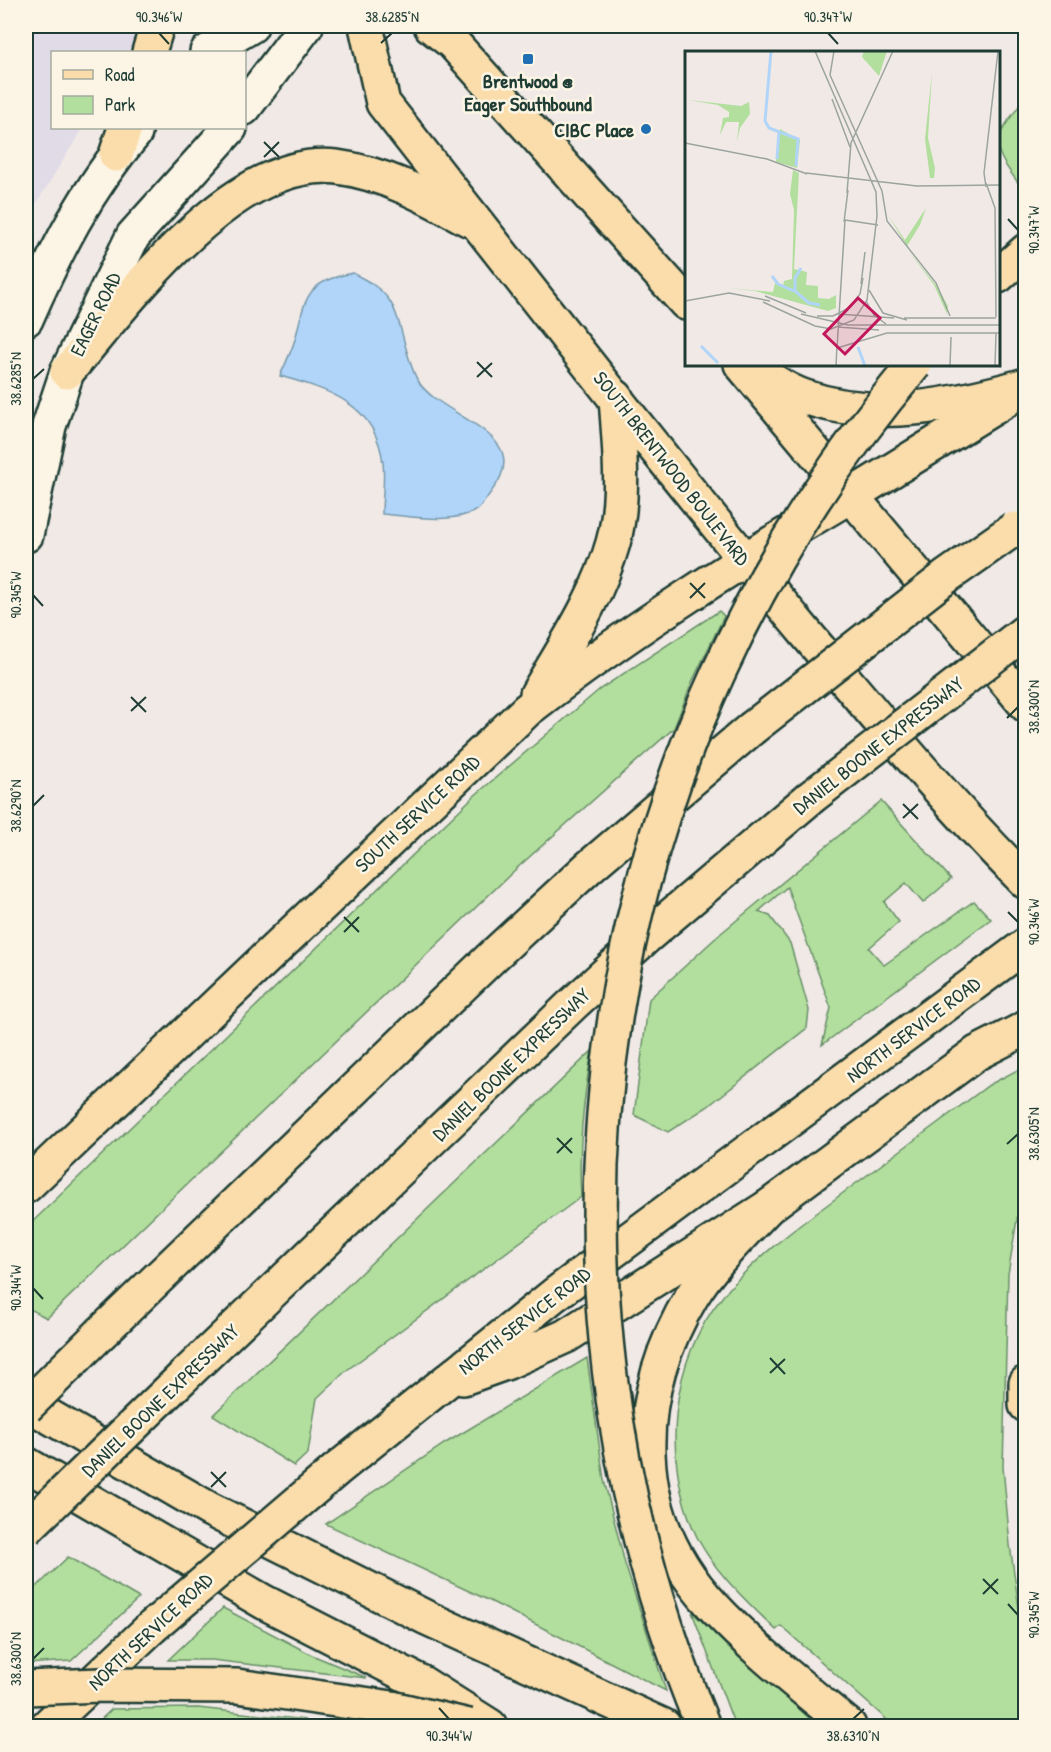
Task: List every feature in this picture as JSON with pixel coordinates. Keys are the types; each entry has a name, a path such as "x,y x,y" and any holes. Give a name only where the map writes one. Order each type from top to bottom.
{"main road":[{"path":"149,51 157,26"},
{"path":"209,51 251,26"},
{"path":"246,105 306,26"},
{"name":"SOUTH BRENTWOOD BOULEVARD","path":"366,26 383,103 744,559 955,807 1026,882"},
{"path":"445,31 685,301"},
{"path":"26,319 57,248 120,141 139,129"},
{"name":"EAGER ROAD","path":"26,535 50,426 67,372 133,236 229,129"},
{"path":"67,372 161,262 221,208 260,183 310,167 338,167 386,179 434,200 479,225"},
{"path":"1000,275 1026,251"},
{"path":"743,366 1026,705"},
{"path":"753,366 775,383 804,397 837,406 904,408 946,405 1026,386"},
{"path":"703,1726 677,1664 639,1537 626,1478 604,1337 599,1262 600,1200 610,1056 629,940 646,870 669,795 695,726 750,609 821,486 869,419 913,366"},
{"name":"SOUTH SERVICE ROAD","path":"26,1186 527,710 599,654 744,559 852,495 1026,386"},
{"path":"527,710 598,585 613,543 621,462 616,397"},
{"path":"663,1726 427,1618 209,1509 26,1405 493,956 588,868 751,729 947,576 1020,525"},
{"name":"DANIEL BOONE EXPRESSWAY","path":"26,1529 589,989 810,798 1026,631"},
{"name":"NORTH SERVICE ROAD","path":"47,1726 152,1627 336,1470 438,1387 554,1295 1026,945"},
{"path":"438,1387 508,1362 566,1336 768,1207 976,1053 1011,1033 1026,1028"},
{"path":"768,1207 728,1250 693,1294 667,1341 651,1394 647,1459 657,1516 683,1567 712,1605 849,1726"},
{"path":"1026,1383 1026,1405"},
{"path":"26,1464 264,1602 422,1683 490,1726"},
{"path":"26,1688 100,1684 237,1686 392,1708 469,1726"}],"shaded area":[{"path":"26,26 142,26 129,51 51,51 51,129 82,129 26,220"}],"green space":[{"path":"1025,98 1025,192 1000,154 1000,136"},
{"path":"719,611 724,616 692,682 674,728 517,868 47,1318 26,1307 26,1228 473,797 600,689"},
{"path":"881,801 951,879 923,903 906,883 884,902 899,922 869,948 884,965 974,901 991,919 822,1045 831,1008 787,887 758,912 770,916 790,943 809,1010 807,1028 707,1107 668,1132 634,1115 649,999 720,934"},
{"path":"592,1051 582,1124 581,1197 347,1370 317,1398 308,1453 294,1466 213,1415"},
{"path":"1025,1066 1025,1171 1008,1274 1003,1467 1010,1545 1025,1650 1025,1726 894,1726 781,1626 776,1630 733,1586 704,1550 686,1508 678,1477 675,1445 676,1413 682,1381 691,1351 705,1322 723,1296 751,1266 798,1227 989,1085"},
{"path":"587,1358 604,1480 625,1564 666,1691 488,1600 326,1524 444,1444"},
{"path":"68,1557 139,1598 71,1661 26,1664 26,1597"},
{"path":"223,1608 312,1655 367,1678 212,1660 168,1660"},
{"path":"692,1612 818,1726 735,1726"},
{"path":"198,1708 306,1720 262,1726 94,1726 112,1709"}],"water":[{"path":"353,273 368,281 389,300 397,317 418,381 430,394 495,441 503,455 503,472 491,492 477,510 467,515 418,518 382,514 383,463 379,443 371,426 347,402 316,387 280,376 294,343 304,307 313,290 328,280"}],"place":[{"name":"Brentwood @ Eager Southbound","path":"528,59"},
{"name":"CIBC Place","path":"646,129"}]}
